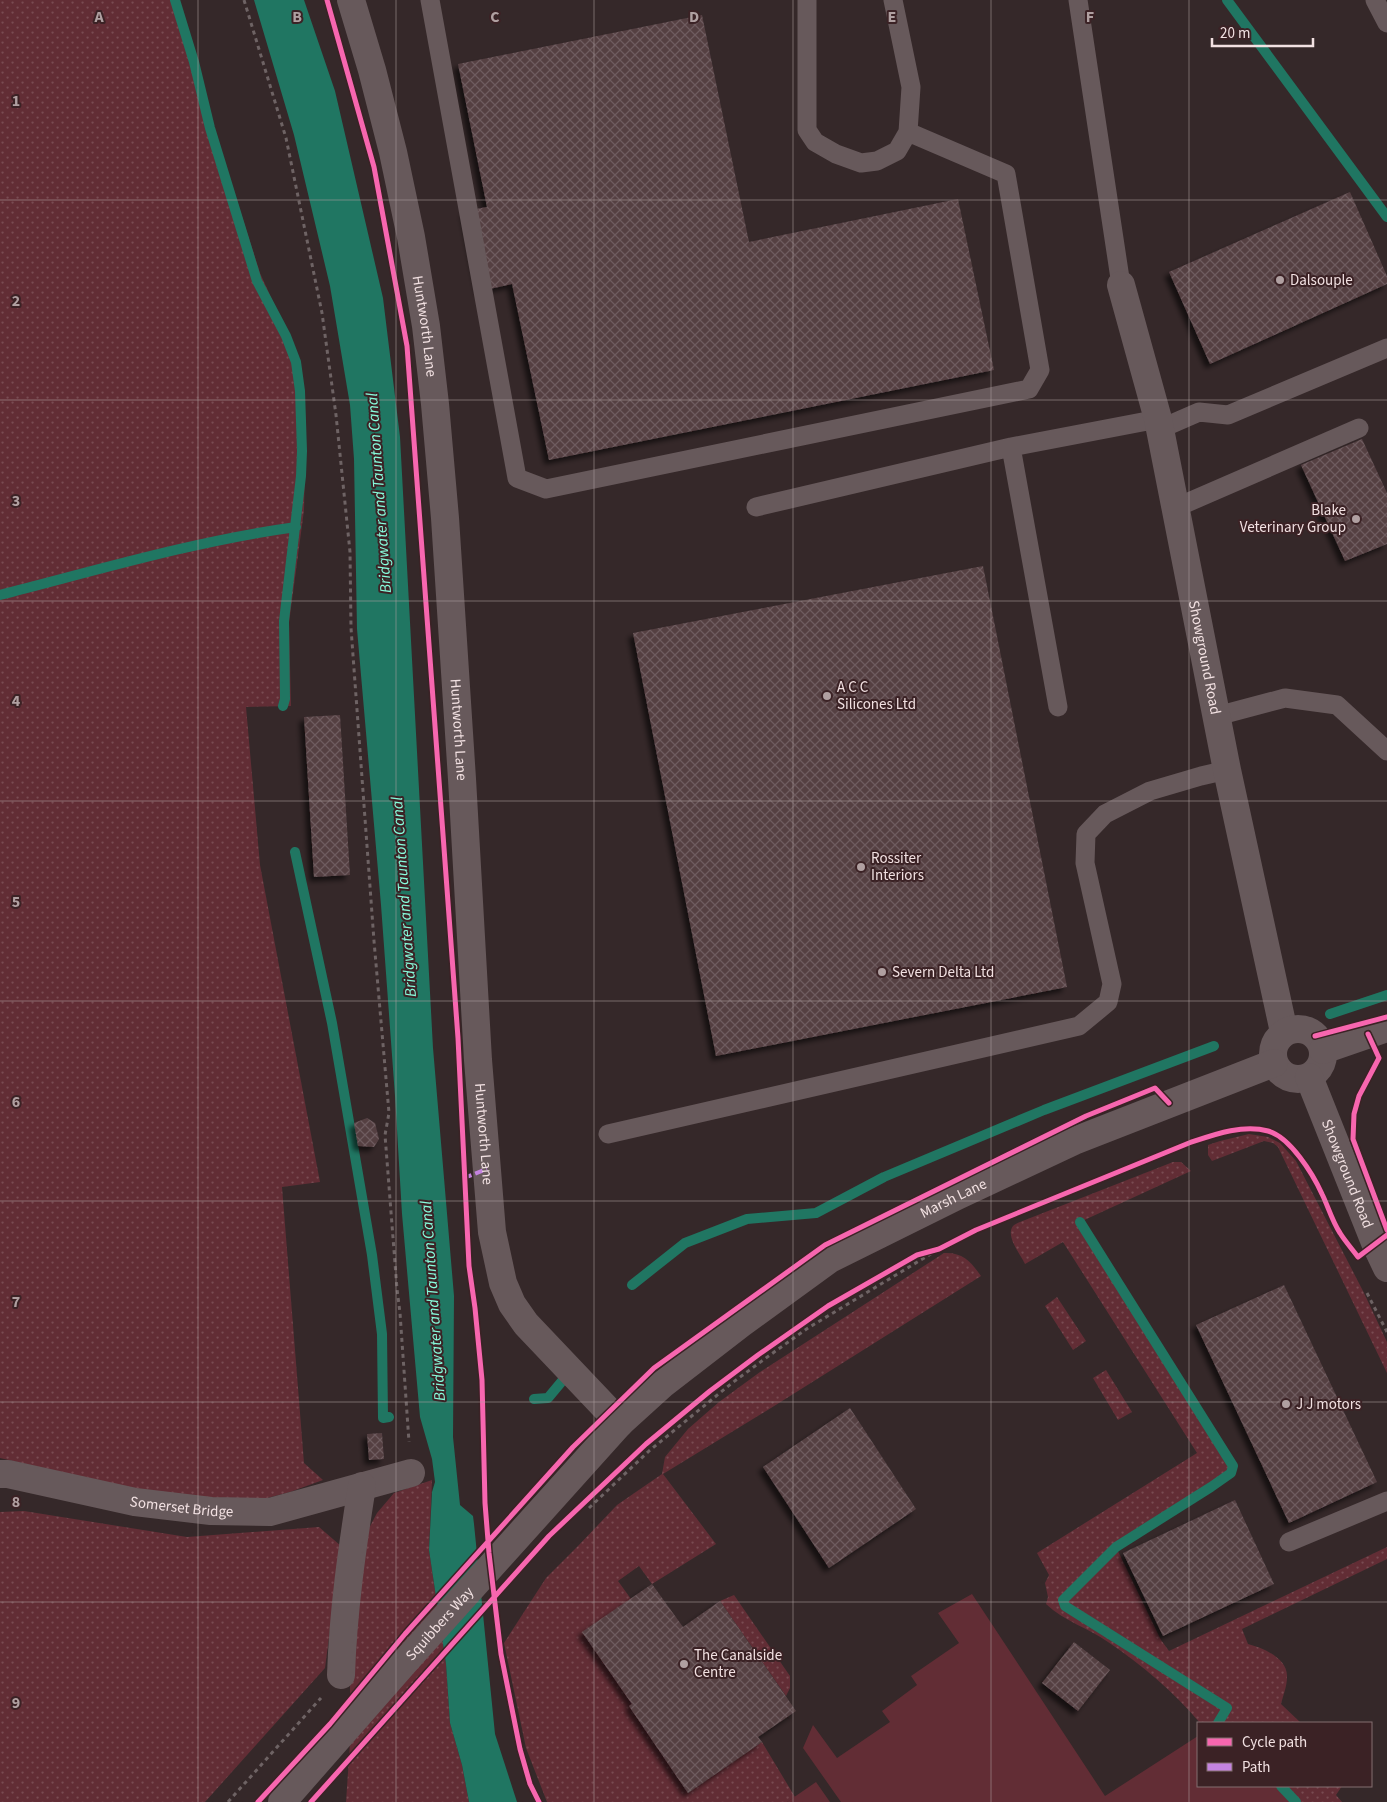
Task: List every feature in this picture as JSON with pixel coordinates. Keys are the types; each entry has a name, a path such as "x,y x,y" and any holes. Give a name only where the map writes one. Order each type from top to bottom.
{"street":[{"name":"Huntworth Lane","path":"351,0 372,70 393,152 411,237 426,326 435,404 445,518 478,1060 492,1232 503,1283 512,1304 526,1324 620,1424"},
{"name":"Showground Road","path":"1121,285 1159,424 1227,770 1284,1032"},
{"path":"1322,1050 1387,1028"},
{"path":"1293,1029 1308,1032 1315,1036 1322,1050 1323,1058 1316,1072 1309,1077 1293,1079 1278,1071 1272,1054 1278,1038 1284,1032 1293,1029"},
{"name":"Marsh Lane","path":"663,1384 830,1260 957,1196 1074,1141 1274,1063"},
{"name":"Showground Road","path":"1309,1077 1387,1268"},
{"name":"Squibbers Way","path":"282,1802 403,1664 620,1424 663,1384"},
{"name":"Somerset Bridge","path":"0,1474 8,1474 135,1502 211,1510 270,1512 411,1473"},
{"path":"341,1675 349,1572 362,1486"}],"lane":[{"path":"430,0 517,478 546,489 1029,389 1040,370 1006,174 908,132"},
{"path":"806,0 807,130 815,142 836,154 861,163 877,161 898,151 908,132 911,87 893,0"},
{"path":"1078,0 1121,285"},
{"path":"1375,0 1387,23"},
{"path":"756,507 1011,446 1159,424 1198,412 1228,415 1387,348"},
{"path":"1175,508 1359,428"},
{"path":"1011,446 1058,707"},
{"path":"1217,716 1285,698 1337,705 1387,751"},
{"path":"608,1134 1079,1026 1108,1002 1112,984 1085,863 1086,834 1105,814 1150,791 1227,770"},
{"path":"1289,1542 1387,1500"}],"path":[{"path":"244,0 286,138 322,313 336,415 350,552 351,628 374,941 390,1113 385,1135 411,1473"},
{"path":"583,1514 649,1451 732,1383 808,1328 946,1245"},
{"path":"893,1269 917,1255 939,1249"},
{"path":"797,1328 805,1322"},
{"path":"228,1802 341,1675"}],"shaded area":[{"path":"0,0 179,0 196,53 211,119 260,273 299,359 306,424 304,510 289,623 291,706 246,707 260,865 320,1182 282,1187 304,1463 323,1480 290,1492 252,1502 172,1495 121,1486 0,1458"},
{"path":"1249,1134 1268,1137 1280,1143 1296,1161 1387,1342 1387,1373 1278,1147 1273,1143 1264,1141 1212,1161 1208,1155 1208,1145"},
{"path":"1173,1162 1181,1162 1191,1171 1080,1222 1233,1466 1214,1485 1116,1547 1161,1640 1169,1651 1387,1547 1387,1559 1242,1629 1248,1644 1274,1655 1283,1664 1287,1680 1281,1704 1300,1722 1199,1722 1168,1690 1133,1660 1100,1637 1060,1615 1046,1604 1048,1597 1045,1583 1049,1575 1037,1553 1197,1453 1063,1242 1025,1264 1014,1245 1011,1235 1013,1226"},
{"path":"944,1253 956,1254 966,1259 981,1276 663,1474 716,1544 652,1584 639,1566 618,1581 631,1599 632,1704 688,1793 762,1742 795,1797 787,1802 547,1802 526,1748 504,1643 546,1578 617,1505 662,1474 665,1457 688,1429 719,1402 760,1372"},
{"path":"1057,1297 1086,1341 1073,1350 1045,1306"},
{"path":"1106,1370 1132,1412 1118,1420 1093,1378"},
{"path":"432,1480 429,1550 446,1664 450,1723 462,1765 469,1802 346,1802 350,1743 350,1641 367,1532 377,1513 394,1493"},
{"path":"24,1511 187,1537 319,1527 341,1546 325,1668 205,1802 0,1802 0,1512"},
{"path":"972,1594 1105,1796 1197,1737 1197,1787 1282,1787 1296,1802 841,1802 803,1748 813,1725 837,1758 890,1722 882,1711 917,1685 911,1676 959,1643 938,1613"},
{"path":"734,1595 790,1676 790,1688 786,1696 720,1601"},
{"path":"816,1782 830,1802 787,1802"},
{"path":"1282,1787 1341,1787 1336,1795 1342,1802 1296,1802"}],"water":[{"name":"Bridgwater and Taunton Canal","path":"254,0 304,0 335,91 383,298 400,437 433,1048 454,1296 453,1437 460,1505 473,1516 495,1734 517,1802 469,1802 462,1765 450,1723 446,1664 429,1550 432,1492 435,1482 432,1459 420,1417 402,1214 381,905 357,629 354,459 350,405 330,286 294,135"}],"building":[{"path":"702,15 749,242 958,199 994,370 549,460 512,284 481,291 465,211 487,207 458,64"},
{"name":"Dalsouple","path":"1350,192 1387,276 1387,284 1210,364 1169,272"},
{"name":"Blake Veterinary Group","path":"1362,439 1387,493 1387,544 1345,561 1301,465"},
{"path":"983,566 1067,987 716,1056 633,633"},
{"path":"340,715 350,875 314,877 304,717"},
{"path":"367,1118 375,1123 379,1139 374,1147 358,1146 354,1123"},
{"name":"J J motors","path":"1284,1285 1377,1482 1289,1523 1196,1325"},
{"path":"850,1408 916,1509 829,1568 763,1467"},
{"path":"382,1433 384,1459 369,1460 367,1434"},
{"path":"1235,1500 1274,1584 1163,1636 1123,1553"},
{"name":"The Canalside Centre","path":"652,1584 683,1627 720,1601 796,1711 758,1737 762,1742 688,1793 629,1706 632,1704 582,1632"},
{"path":"1074,1642 1110,1670 1078,1711 1042,1683"}],"waterway":[{"path":"175,0 194,62 210,128 257,281 286,336 296,362 300,391 302,451 301,476 284,621 285,699 283,706"},
{"path":"1227,0 1387,217"},
{"path":"0,595 184,548 296,527"},
{"path":"295,852 332,1023 372,1255 382,1334 383,1418 389,1417"},
{"path":"1330,1014 1387,995"},
{"path":"632,1285 685,1243 747,1219 816,1213 884,1177 1044,1110 1214,1046"},
{"path":"1080,1222 1233,1466 1231,1473 1211,1487 1116,1547 1063,1600 1065,1606 1227,1708 1219,1722"},
{"path":"534,1399 548,1398 563,1380"},
{"path":"1282,1787 1296,1802"}],"marked path":[{"path":"464,1178 487,1169"}],"cycle path":[{"path":"327,0 374,167 407,346 458,1038 469,1266 482,1380 485,1503 489,1553 501,1654 520,1749 530,1784 539,1802"},
{"path":"1315,1036 1387,1017"},
{"path":"1368,1034 1379,1058 1359,1096 1354,1114 1353,1139 1387,1230"},
{"path":"258,1802 330,1724 405,1634 573,1447 654,1368 825,1245 1086,1116 1155,1088 1169,1103"},
{"path":"311,1802 549,1536 646,1444 710,1391 828,1306 917,1255 939,1249 976,1230 1189,1143 1228,1131 1248,1129 1268,1131 1276,1135 1300,1157 1322,1194 1337,1228 1358,1257 1387,1235"}],"place":[{"name":"Dalsouple","path":"1280,280"},
{"name":"Blake Veterinary Group","path":"1356,519"},
{"name":"A C C Silicones Ltd","path":"827,696"},
{"name":"Rossiter Interiors","path":"861,867"},
{"name":"Severn Delta Ltd","path":"882,972"},
{"name":"J J motors","path":"1286,1404"},
{"name":"The Canalside Centre","path":"684,1664"}]}
